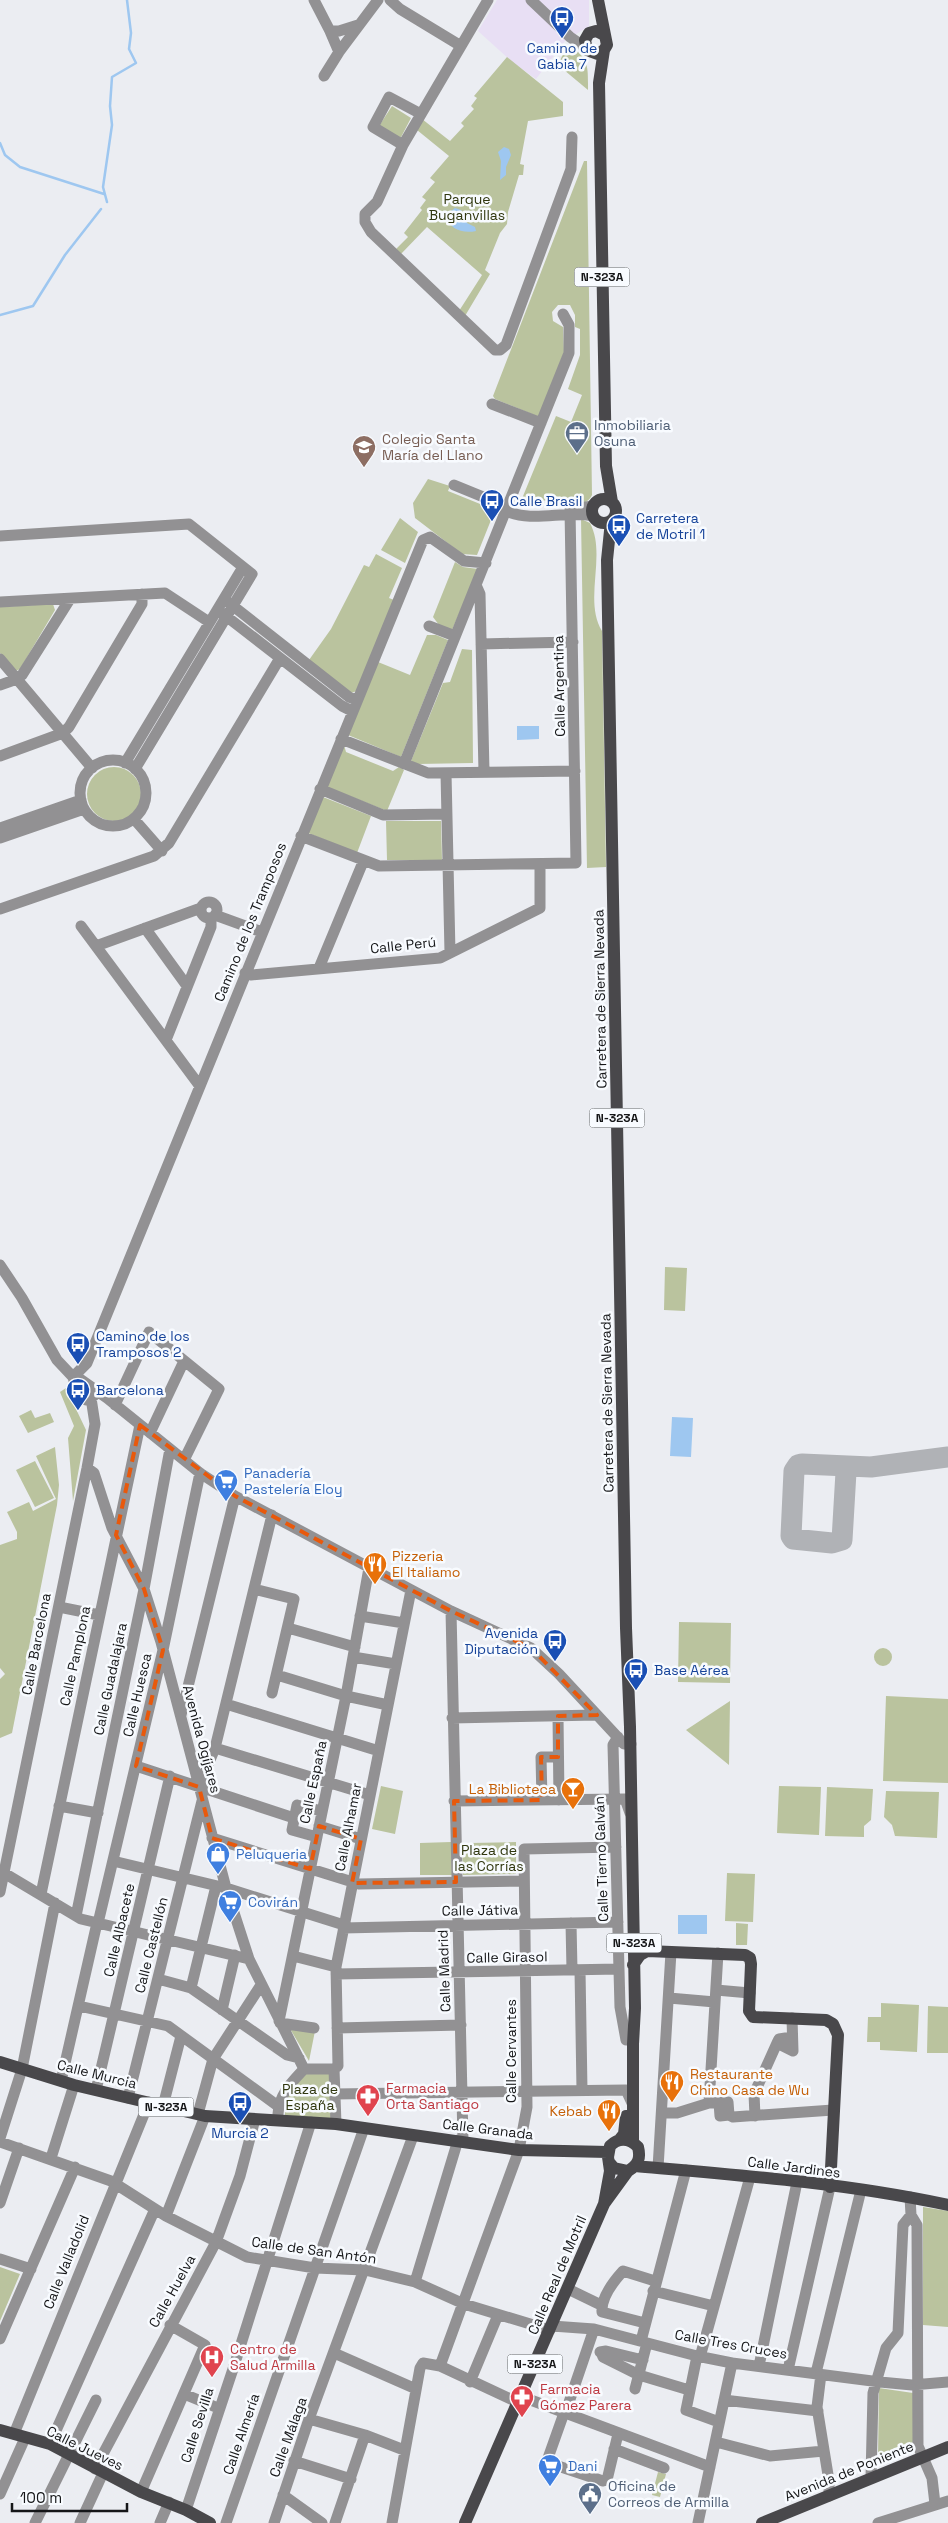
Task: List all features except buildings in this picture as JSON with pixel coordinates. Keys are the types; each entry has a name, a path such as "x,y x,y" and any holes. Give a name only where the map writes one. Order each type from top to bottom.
{"main road":[{"name":"N-323A","path":"598,0 592,40 599,83 606,466 612,502 616,511 598,513 606,466"},
{"name":"N-323A","path":"592,40 607,42 599,83"},
{"path":"598,513 605,498 612,502"},
{"name":"Carretera de Sierra Nevada","path":"598,513 607,548 626,1628 624,1742"},
{"name":"Calle Tierno Galván","path":"620,2139 626,2122 628,1993 619,1799 624,1742"},
{"name":"Calle Tierno Galván","path":"624,1742 632,1821 635,2028 633,2044 633,2142"},
{"path":"634,1934 647,1951"},
{"path":"634,1961 647,1951 745,1955 750,1958 749,2011 753,2016 826,2020 833,2024 838,2035 832,2110 830,2186"},
{"name":"Calle Tierno Galván","path":"628,1993 634,1961"},
{"name":"Calle Murcia","path":"0,2062 74,2085 202,2115 336,2124"},
{"name":"Calle Granada","path":"336,2124 413,2136 460,2140 519,2150 609,2157"},
{"name":"N-323A","path":"620,2139 614,2142 609,2157 620,2171 631,2169 640,2154 633,2142"},
{"path":"620,2139 633,2142"},
{"name":"Calle Real de Motril","path":"465,2523 604,2204 610,2171 609,2157"},
{"name":"Calle Jardines","path":"631,2169 686,2170 798,2182 948,2204"},
{"name":"Calle Real de Motril","path":"604,2204 631,2169"},
{"name":"Calle Jueves","path":"0,2430 50,2444 141,2492 169,2502 210,2523"},
{"name":"Avenida de Poniente","path":"762,2523 948,2447"}],"street":[{"path":"314,0 339,52"},
{"path":"324,76 358,25 378,0"},
{"path":"390,0 400,9 461,46"},
{"path":"488,0 421,114 377,202 365,214 365,222 371,232 495,350 500,350 506,345 572,169 572,136"},
{"path":"531,0 560,26 592,40"},
{"path":"330,31 339,31 358,25"},
{"path":"404,145 373,127 389,97 421,114"},
{"path":"404,764 455,636 476,594 486,562 570,353 569,325 563,314"},
{"path":"492,404 541,423"},
{"path":"454,485 508,508 598,513"},
{"name":"Calle Argentina","path":"540,864 576,863 570,512"},
{"path":"0,536 189,524 252,574 130,766"},
{"name":"Camino de los Tramposos","path":"73,1377 87,1362 341,738 349,703 423,540 430,537 464,561 486,562"},
{"path":"130,766 216,609 243,567"},
{"path":"0,602 165,593 209,622"},
{"path":"0,756 63,733 69,727 142,604 142,594"},
{"path":"476,594 481,644 484,772"},
{"path":"0,686 17,680 22,675 70,598"},
{"path":"223,598 349,703"},
{"path":"54,599 58,605 59,614"},
{"path":"216,609 280,658 349,703"},
{"path":"429,626 455,636"},
{"path":"481,644 573,642"},
{"path":"0,909 154,856 162,851 169,843 280,658"},
{"path":"0,659 92,768"},
{"path":"341,738 428,773 575,771"},
{"path":"108,761 130,766 142,777 146,787 146,798 142,808 134,819 119,826 110,826 94,820 83,805 83,779 92,768 108,761"},
{"path":"446,773 450,954"},
{"path":"320,789 383,815 446,814"},
{"path":"0,828 83,805"},
{"path":"0,838 83,805"},
{"path":"134,819 162,851"},
{"path":"301,836 363,862 379,866 540,864"},
{"path":"318,968 363,862"},
{"name":"Calle Perú","path":"245,973 251,975 440,958 540,908 540,864"},
{"path":"96,946 201,908 209,902 216,907 211,927 166,1040"},
{"path":"213,917 262,932"},
{"path":"81,926 199,1085"},
{"path":"145,928 187,986"},
{"path":"0,1265 22,1298 57,1360 73,1377 80,1379 97,1399 115,1405 184,1460 235,1496 450,1611 531,1648 624,1742"},
{"path":"115,1405 149,1332 219,1389 184,1460"},
{"path":"150,1433 184,1361"},
{"name":"Calle Barcelona","path":"0,1892 87,1468 95,1424 97,1399"},
{"name":"Calle Pamplona","path":"41,1894 140,1425"},
{"name":"Calle Guadalajara","path":"76,1916 144,1589 170,1448"},
{"name":"Avenida Ogíjares","path":"87,1468 94,1473 116,1535 144,1589 163,1650 201,1793 221,1887 249,1959 302,2064"},
{"name":"Calle Huesca","path":"61,2081 163,1650 200,1472"},
{"path":"180,1716 235,1496"},
{"name":"Calle Castellón","path":"128,2098 201,1793 215,1748 272,1515"},
{"name":"Calle España","path":"280,2022 346,1696 369,1568"},
{"path":"254,1589 294,1599 272,1693"},
{"name":"Calle Alhamar","path":"334,2069 338,2066 336,1971 411,1590"},
{"path":"59,1607 99,1615"},
{"name":"Calle Madrid","path":"415,2282 460,2140 463,2092 457,1926 450,1611"},
{"path":"360,1616 404,1623"},
{"path":"288,1628 354,1652 396,1664"},
{"path":"277,1675 346,1696 388,1705"},
{"path":"226,1704 378,1752"},
{"path":"452,1718 597,1715"},
{"path":"558,1716 559,1800"},
{"path":"215,1748 370,1795"},
{"path":"542,1800 541,1757 558,1757"},
{"path":"136,1766 170,1776 201,1793 294,1818"},
{"name":"Calle Albacete","path":"96,2090 135,1932 170,1776"},
{"path":"454,1801 619,1799"},
{"name":"Calle Tierno Galván","path":"619,1799 632,1821"},
{"name":"Calle Tierno Galván","path":"619,1799 616,1847 619,1969 622,2026 626,2040"},
{"path":"322,1811 297,1805 292,1830 318,1831 361,1838"},
{"path":"59,1806 98,1813"},
{"path":"212,1838 352,1883 523,1880"},
{"name":"Calle Cervantes","path":"440,2366 519,2150 527,2107 524,1849 616,1847"},
{"name":"Calle Játiva","path":"113,1861 221,1887 302,1911 344,1927 618,1922"},
{"path":"4,1873 76,1916 249,1959"},
{"path":"191,1988 221,1887"},
{"path":"0,2140 22,2069 55,1902"},
{"path":"571,1923 576,1970 582,2090"},
{"path":"658,2168 663,2113 671,1952"},
{"path":"714,2102 715,1996 718,1954"},
{"path":"222,2010 235,1955"},
{"name":"Calle Girasol","path":"293,1956 336,1971 459,1972 619,1969"},
{"path":"158,1979 191,1988 287,2056 302,2064 334,2069 336,2124"},
{"path":"166,2216 202,2115 213,2059 261,1985"},
{"path":"669,1998 750,1993"},
{"path":"270,2003 283,2002"},
{"path":"79,2006 168,2026 278,2106"},
{"path":"755,2116 754,2094 779,2039 792,2037 792,2018"},
{"path":"280,2022 314,2028"},
{"path":"338,2028 461,2025"},
{"path":"163,2106 181,2036"},
{"path":"278,2120 278,2106 286,2088 302,2064"},
{"path":"50,2158 74,2085"},
{"path":"335,2094 626,2090"},
{"name":"Calle Tierno Galván","path":"626,2090 633,2105"},
{"name":"Calle Valladolid","path":"0,2494 19,2436 149,2102"},
{"path":"663,2113 677,2112 714,2102 728,2102 729,2115 734,2117 832,2110"},
{"name":"Calle Huelva","path":"80,2523 99,2471 170,2325 216,2242 240,2176 256,2119"},
{"name":"Calle Sevilla","path":"186,2510 218,2408 235,2363 311,2122"},
{"name":"Calle Almería","path":"226,2523 364,2128"},
{"name":"Calle Málaga","path":"274,2523 309,2419 413,2136"},
{"name":"Calle de San Antón","path":"0,2140 116,2184 166,2216 248,2257 315,2268 365,2270 415,2282 464,2304 498,2315 551,2328"},
{"path":"0,2203 19,2148"},
{"path":"1,2337 75,2167"},
{"path":"635,2389 643,2360 645,2323 686,2170"},
{"path":"719,2422 686,2410 699,2356 750,2177"},
{"path":"759,2366 798,2182"},
{"path":"788,2370 830,2186"},
{"path":"834,2494 829,2481 818,2411 818,2373 861,2190"},
{"path":"910,2197 911,2215 917,2225 918,2446 932,2478 935,2504"},
{"path":"50,2444 156,2209"},
{"path":"872,2478 873,2393 886,2348 898,2333 903,2225 911,2215"},
{"path":"0,2259 31,2269"},
{"path":"602,2309 614,2281 623,2271 654,2286 714,2306"},
{"path":"568,2289 602,2309 645,2323"},
{"path":"470,2382 498,2315"},
{"path":"141,2492 205,2345 170,2325"},
{"name":"Calle Tres Cruces","path":"551,2328 594,2329 699,2356 788,2370 912,2385 948,2382"},
{"path":"594,2329 589,2348 548,2458 549,2462 603,2481 607,2480 618,2434"},
{"path":"589,2348 643,2360"},
{"path":"334,2352 416,2389"},
{"path":"602,2352 603,2356 639,2374 690,2390"},
{"path":"698,2523 732,2362"},
{"path":"392,2523 404,2450 420,2368 423,2363 440,2366 470,2382 710,2466"},
{"path":"184,2394 218,2408"},
{"path":"35,2523 96,2400"},
{"path":"724,2400 818,2411"},
{"path":"309,2419 365,2435 404,2450"},
{"path":"335,2523 365,2435"},
{"path":"716,2442 770,2456 824,2450"},
{"path":"614,2449 664,2468"},
{"path":"294,2461 351,2479"},
{"path":"284,2495 322,2523"},
{"path":"878,2523 948,2501"},
{"path":"160,2523 169,2502"}],"highlighted area":[{"path":"140,1425 235,1496 451,1611 531,1648 597,1715 558,1716 558,1757 541,1757 542,1800 454,1801 456,1882 352,1883 361,1839 319,1826 310,1869 212,1838 199,1787 136,1766 163,1650 144,1589 116,1535"}],"shaded area":[{"path":"497,0 589,0 589,26 565,41 536,79 511,61 478,31"}],"green space":[{"path":"570,45 581,55 586,64 588,90 558,65"},
{"name":"Parque Buganvillas","path":"507,57 563,102 563,116 528,121 520,164 524,165 523,175 519,175 508,212 507,224 500,233 485,270 490,274 465,316 459,311 482,275 427,227 400,255 395,250 408,237 404,233 422,210 420,208 426,200 422,197 435,182 430,178 449,156 417,130 422,119 450,141 464,126 461,123 474,109 471,106 477,98 474,96"},
{"path":"392,106 411,118 400,139 379,126"},
{"path":"584,161 587,161 592,495 586,502 571,505 571,500 521,501 556,416 571,422 582,395 568,389 580,355 580,329 575,327 575,315 570,305 558,305 552,312 553,321 563,327 564,352 539,417 495,399 493,396"},
{"path":"428,479 450,486 448,491 495,510 477,555 462,554 415,518 413,503"},
{"path":"400,518 418,532 405,563 381,550"},
{"path":"581,519 590,523 595,536 594,606 602,631 606,867 587,868"},
{"path":"376,554 402,568 389,598 394,600 357,691 351,693 309,660 331,629 364,565 369,567"},
{"path":"455,562 463,567 478,569 452,630 439,625 433,617"},
{"path":"53,604 55,610 20,669 16,671 0,653 0,607"},
{"path":"427,635 436,635 448,640 401,757 348,735 378,662 410,675"},
{"path":"462,649 472,650 473,763 418,764 411,761 443,683 450,682"},
{"path":"344,745 346,752 393,771 399,767 404,770 387,811 327,787"},
{"path":"114,767 124,769 133,775 139,784 141,794 139,804 133,813 124,819 114,821 104,819 95,813 89,804 87,794 89,784 95,775 104,769"},
{"path":"323,797 371,816 357,853 308,833"},
{"path":"386,821 441,821 442,860 387,860"},
{"path":"665,1267 687,1268 685,1311 664,1310"},
{"path":"66,1388 86,1430 73,1501 68,1438 74,1426 60,1392"},
{"path":"31,1410 35,1418 50,1413 54,1422 28,1433 19,1416"},
{"path":"55,1447 59,1485 57,1505 12,1733 0,1738 0,1679 5,1674 0,1668 0,1545 17,1539 17,1532 7,1512 29,1502 33,1511 56,1499 36,1456"},
{"path":"35,1461 54,1498 35,1507 16,1470"},
{"path":"679,1622 731,1623 730,1683 678,1682"},
{"path":"883,1648 889,1651 892,1657 889,1663 883,1666 877,1663 874,1657 877,1651"},
{"path":"886,1696 948,1699 948,1783 883,1781"},
{"path":"730,1701 729,1765 686,1730"},
{"path":"381,1786 403,1791 395,1834 372,1829"},
{"path":"779,1786 821,1787 819,1835 777,1833"},
{"path":"827,1787 873,1789 871,1820 864,1826 864,1837 825,1836"},
{"path":"886,1791 939,1792 937,1838 895,1836 892,1825 884,1817"},
{"name":"Plaza de las Corrías","path":"451,1842 452,1875 420,1875 420,1843"},
{"name":"Plaza de las Corrías","path":"516,1842 516,1874 463,1875 462,1847 471,1847 471,1843"},
{"path":"727,1873 755,1874 753,1922 725,1921"},
{"path":"736,1923 748,1924 747,1945 736,1945"},
{"path":"881,2003 919,2005 917,2052 880,2050 880,2042 867,2042 868,2017 881,2017"},
{"path":"928,2006 948,2007 948,2053 927,2053"},
{"path":"289,2027 315,2031 309,2061"},
{"name":"Plaza de España","path":"305,2073 330,2073 331,2119 285,2117 285,2101"},
{"path":"923,2207 948,2211 948,2327 923,2325"},
{"path":"0,2267 20,2274 0,2321"},
{"path":"879,2388 913,2393 913,2442 878,2457"},
{"path":"658,2472 666,2474 660,2497 652,2495"}],"water":[{"path":"504,147 509,149 511,155 506,167 506,175 500,180 501,161 498,152"},
{"path":"455,208 461,210 467,223 475,227 476,231 461,231 450,224 446,215"},
{"path":"517,726 539,726 539,739 517,740"},
{"path":"672,1417 693,1418 691,1457 670,1456"},
{"path":"678,1915 707,1915 707,1934 678,1934"}],"waterway":[{"path":"107,202 103,187 112,125 110,106 112,77 136,63 129,49 131,33 127,0"},
{"path":"0,143 5,155 20,167 104,194"},
{"path":"0,315 33,306 65,255 101,209"}],"taxiway":[{"path":"851,1467 846,1472 842,1540 832,1543 793,1539 791,1536 794,1471 798,1465 871,1467 948,1457"}],"place":[{"name":"Camino de Gabia 7","path":"562,39"},
{"name":"Inmobiliaria Osuna","path":"577,454"},
{"name":"Colegio Santa María del Llano","path":"364,468"},
{"name":"Calle Brasil","path":"492,522"},
{"name":"Carretera de Motril 1","path":"619,547"},
{"name":"Camino de los Tramposos 2","path":"78,1365"},
{"name":"Barcelona","path":"78,1411"},
{"name":"Panadería Pastelería Eloy","path":"226,1502"},
{"name":"Pizzeria El Italiamo","path":"375,1585"},
{"name":"Avenida Diputación","path":"555,1662"},
{"name":"Base Aérea","path":"636,1691"},
{"name":"La Biblioteca","path":"573,1810"},
{"name":"Peluqueria","path":"218,1875"},
{"name":"Covirán","path":"230,1923"},
{"name":"Restaurante Chino Casa de Wu","path":"672,2103"},
{"name":"Farmacia Orta Santiago","path":"368,2117"},
{"name":"Murcia 2","path":"240,2124"},
{"name":"Kebab","path":"609,2132"},
{"name":"Centro de Salud Armilla","path":"212,2378"},
{"name":"Farmacia Gómez Parera","path":"522,2418"},
{"name":"Dani","path":"550,2487"},
{"name":"Oficina de Correos de Armilla","path":"590,2515"}]}
